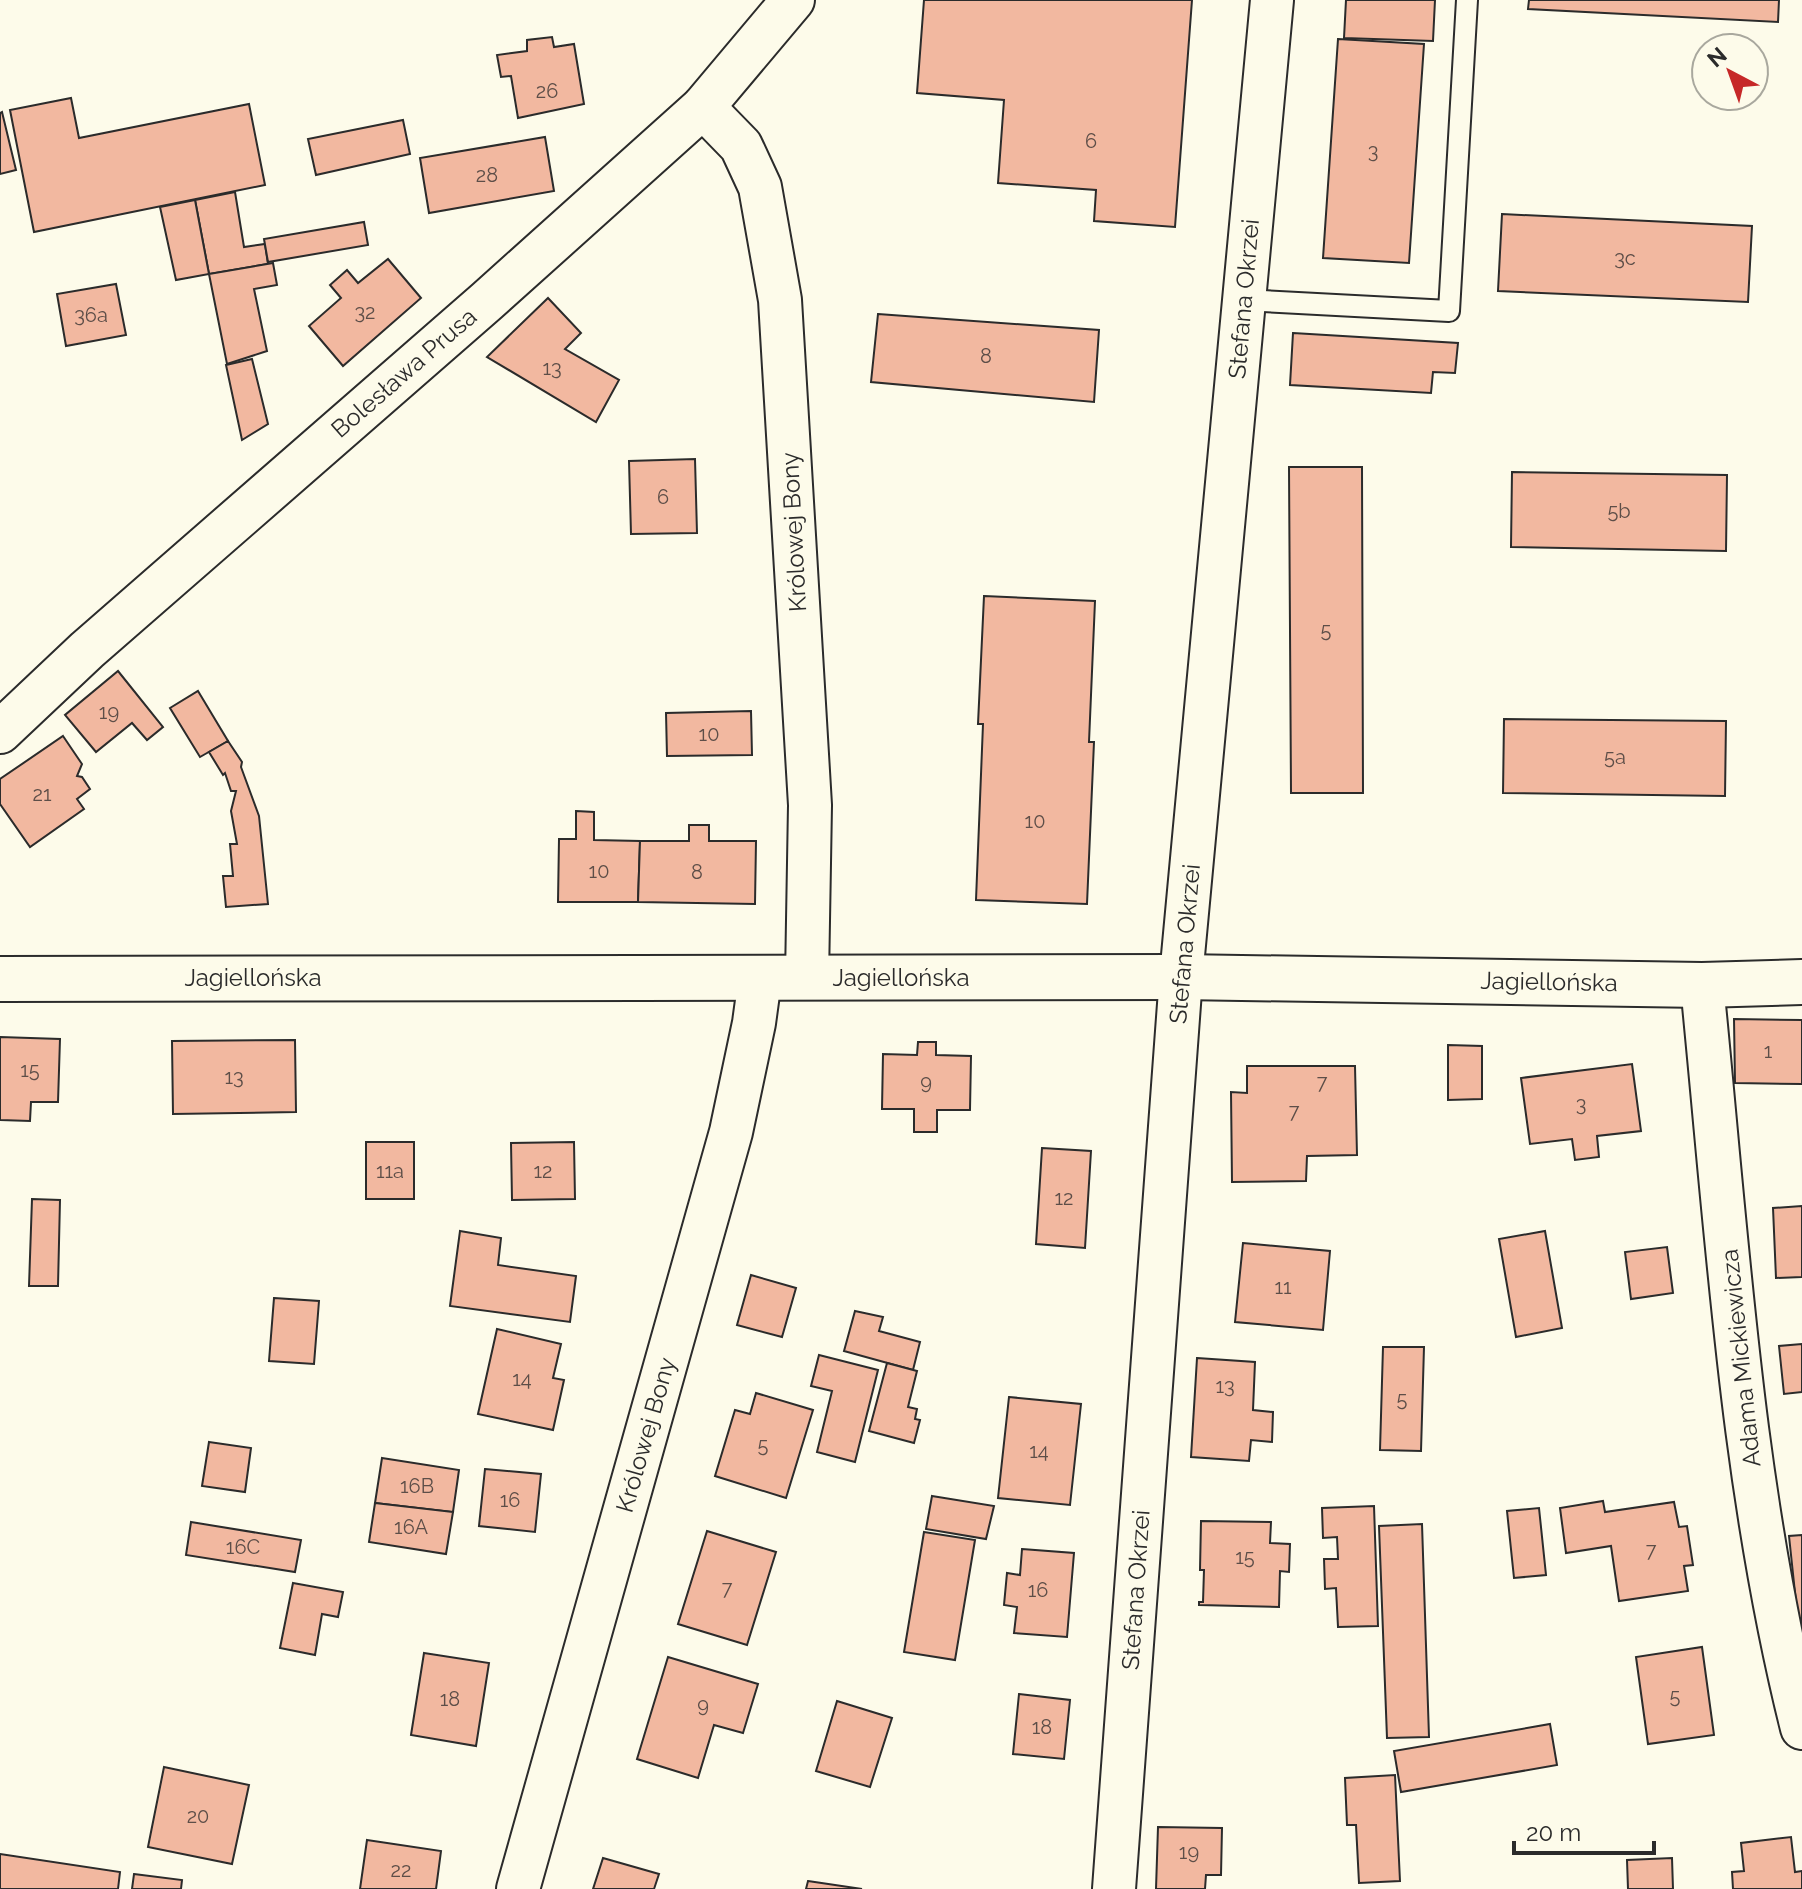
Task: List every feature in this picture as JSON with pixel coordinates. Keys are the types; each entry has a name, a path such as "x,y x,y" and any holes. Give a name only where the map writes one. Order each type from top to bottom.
{"street":[{"name":"Bolesława Prusa","path":"0,732 87,650 487,301 703,107 793,0"},
{"name":"Stefana Okrzei","path":"1114,1889 1181,977 1272,0"},
{"name":"Królowej Bony","path":"703,107 741,146 760,187 780,300 810,805 807,978"},
{"name":"Jagiellońska","path":"0,979 1181,977 1702,985 1802,982"},
{"name":"Królowej Bony","path":"518,1889 731,1132 760,979"},
{"name":"Adama Mickiewicza","path":"1702,985 1752,1471 1773,1600 1802,1728"}],"lane":[{"path":"1244,300 1449,311 1467,0"}],"building":[{"path":"924,0 1192,0 1175,227 1094,221 1096,190 998,183 1004,100 917,93"},
{"path":"1346,0 1435,0 1433,41 1344,38"},
{"path":"1529,0 1779,0 1778,22 1528,9"},
{"path":"552,37 554,47 574,44 584,104 518,118 511,76 501,77 497,55 527,51 527,40"},
{"path":"1338,39 1424,44 1409,263 1323,258"},
{"path":"71,98 79,138 249,104 265,185 34,232 10,110"},
{"path":"0,113 16,170 0,174"},
{"path":"403,120 410,154 316,175 308,139"},
{"path":"545,137 554,191 429,213 420,158"},
{"path":"235,192 244,247 265,244 268,264 209,274 195,200"},
{"path":"195,200 209,274 176,280 160,207"},
{"path":"1502,214 1752,226 1748,302 1498,291"},
{"path":"364,222 368,245 268,262 264,239"},
{"path":"388,259 421,298 343,366 309,326 341,298 330,285 347,270 358,283"},
{"path":"273,263 277,285 254,289 267,351 227,364 209,274"},
{"path":"116,284 126,335 66,346 57,294"},
{"path":"548,298 581,333 565,349 619,380 596,422 487,357"},
{"path":"878,314 1099,330 1094,402 871,382"},
{"path":"1293,333 1458,343 1455,373 1433,372 1431,393 1290,385"},
{"path":"252,359 268,424 242,440 226,365"},
{"path":"695,459 697,533 631,534 629,461"},
{"path":"1289,467 1362,467 1363,793 1291,793"},
{"path":"1512,472 1727,475 1726,551 1511,547"},
{"path":"984,596 1095,601 1089,742 1094,742 1087,904 976,900 983,724 978,724"},
{"path":"118,671 163,727 147,740 132,723 96,752 65,715"},
{"path":"198,691 228,741 200,757 170,708"},
{"path":"751,711 752,755 667,756 666,713"},
{"path":"1504,719 1726,721 1725,796 1503,793"},
{"path":"63,736 82,764 77,776 82,777 90,789 77,799 84,809 30,847 0,804 0,779"},
{"path":"228,741 242,762 241,767 259,816 268,904 226,907 223,876 233,876 230,844 237,844 231,811 236,791 231,791 225,773 223,775 209,752"},
{"path":"576,811 594,812 594,840 640,841 638,902 558,902 559,839 576,839"},
{"path":"689,825 709,825 709,841 756,841 755,904 638,902 640,841 689,841"},
{"path":"1734,1019 1802,1020 1802,1084 1735,1083"},
{"path":"0,1037 60,1039 58,1102 31,1102 30,1121 0,1120"},
{"path":"295,1040 296,1112 173,1114 172,1041"},
{"path":"918,1042 936,1042 936,1055 971,1056 970,1110 937,1110 937,1132 914,1132 914,1109 882,1109 883,1054 917,1055"},
{"path":"1448,1045 1482,1046 1482,1099 1448,1100"},
{"path":"1632,1064 1641,1131 1597,1136 1599,1157 1575,1160 1572,1139 1530,1144 1521,1078"},
{"path":"1247,1066 1355,1066 1357,1155 1307,1156 1306,1181 1232,1182 1231,1092 1247,1093"},
{"path":"366,1142 414,1142 414,1199 366,1199"},
{"path":"574,1142 575,1199 512,1200 511,1143"},
{"path":"1042,1148 1091,1151 1085,1248 1036,1244"},
{"path":"32,1199 60,1200 58,1286 29,1286"},
{"path":"1802,1206 1802,1277 1776,1278 1773,1208"},
{"path":"460,1231 501,1238 498,1265 576,1276 570,1322 450,1306"},
{"path":"1545,1231 1562,1328 1516,1337 1499,1239"},
{"path":"1243,1243 1330,1251 1323,1330 1235,1322"},
{"path":"1667,1247 1673,1293 1631,1299 1625,1252"},
{"path":"751,1275 796,1288 782,1337 737,1325"},
{"path":"274,1298 319,1301 314,1364 269,1361"},
{"path":"855,1311 883,1317 879,1331 920,1342 913,1370 844,1351"},
{"path":"497,1329 561,1344 553,1378 564,1380 553,1430 478,1414"},
{"path":"1802,1344 1802,1392 1784,1394 1779,1346"},
{"path":"1383,1347 1424,1347 1421,1451 1380,1450"},
{"path":"819,1355 878,1370 855,1462 817,1452 832,1391 811,1386"},
{"path":"1197,1358 1255,1362 1253,1410 1273,1412 1272,1442 1251,1440 1249,1461 1191,1457"},
{"path":"887,1363 917,1371 908,1407 917,1409 915,1419 920,1420 914,1443 869,1431"},
{"path":"756,1393 813,1410 786,1498 715,1476 735,1410 750,1414"},
{"path":"1009,1397 1081,1404 1070,1505 998,1498"},
{"path":"209,1442 251,1448 245,1492 202,1486"},
{"path":"382,1458 459,1470 453,1512 375,1503"},
{"path":"485,1469 541,1474 535,1532 479,1526"},
{"path":"932,1496 994,1506 986,1539 926,1529"},
{"path":"1603,1501 1605,1512 1674,1502 1679,1527 1687,1526 1693,1565 1684,1566 1688,1591 1619,1601 1611,1546 1566,1553 1560,1508"},
{"path":"375,1503 453,1512 446,1554 369,1542"},
{"path":"1374,1506 1378,1626 1338,1627 1336,1588 1325,1589 1324,1559 1338,1559 1337,1537 1323,1538 1322,1508"},
{"path":"1539,1508 1546,1575 1514,1578 1507,1511"},
{"path":"1201,1521 1271,1522 1270,1543 1290,1544 1289,1572 1280,1571 1279,1607 1199,1605 1203,1602 1204,1570 1200,1570"},
{"path":"191,1522 301,1540 295,1572 186,1555"},
{"path":"1422,1524 1429,1737 1387,1738 1379,1526"},
{"path":"707,1531 776,1552 747,1645 678,1624"},
{"path":"924,1532 975,1540 955,1660 904,1652"},
{"path":"1802,1535 1802,1659 1789,1536"},
{"path":"1022,1549 1074,1553 1067,1637 1014,1633 1017,1607 1004,1605 1007,1573 1020,1575"},
{"path":"293,1583 343,1592 338,1617 322,1614 315,1655 280,1648"},
{"path":"1702,1647 1714,1735 1648,1744 1636,1657"},
{"path":"424,1653 489,1663 476,1746 411,1735"},
{"path":"668,1657 758,1684 743,1733 714,1725 698,1778 637,1759"},
{"path":"1019,1694 1070,1700 1064,1759 1013,1754"},
{"path":"837,1701 892,1718 870,1787 816,1771"},
{"path":"1550,1724 1557,1765 1401,1792 1394,1751"},
{"path":"164,1767 249,1785 232,1864 148,1847"},
{"path":"1395,1775 1400,1881 1359,1883 1356,1825 1347,1825 1345,1778"},
{"path":"1158,1827 1222,1828 1221,1875 1206,1875 1205,1889 1156,1889"},
{"path":"1791,1837 1795,1872 1802,1871 1802,1889 1733,1889 1732,1872 1744,1871 1741,1843"},
{"path":"367,1840 441,1851 436,1889 360,1889"},
{"path":"0,1854 120,1872 118,1889 0,1889"},
{"path":"603,1858 659,1874 654,1889 593,1889"},
{"path":"1672,1858 1673,1889 1628,1889 1627,1860"},
{"path":"134,1874 182,1880 181,1889 132,1889"},
{"path":"808,1881 862,1889 806,1889"}]}
